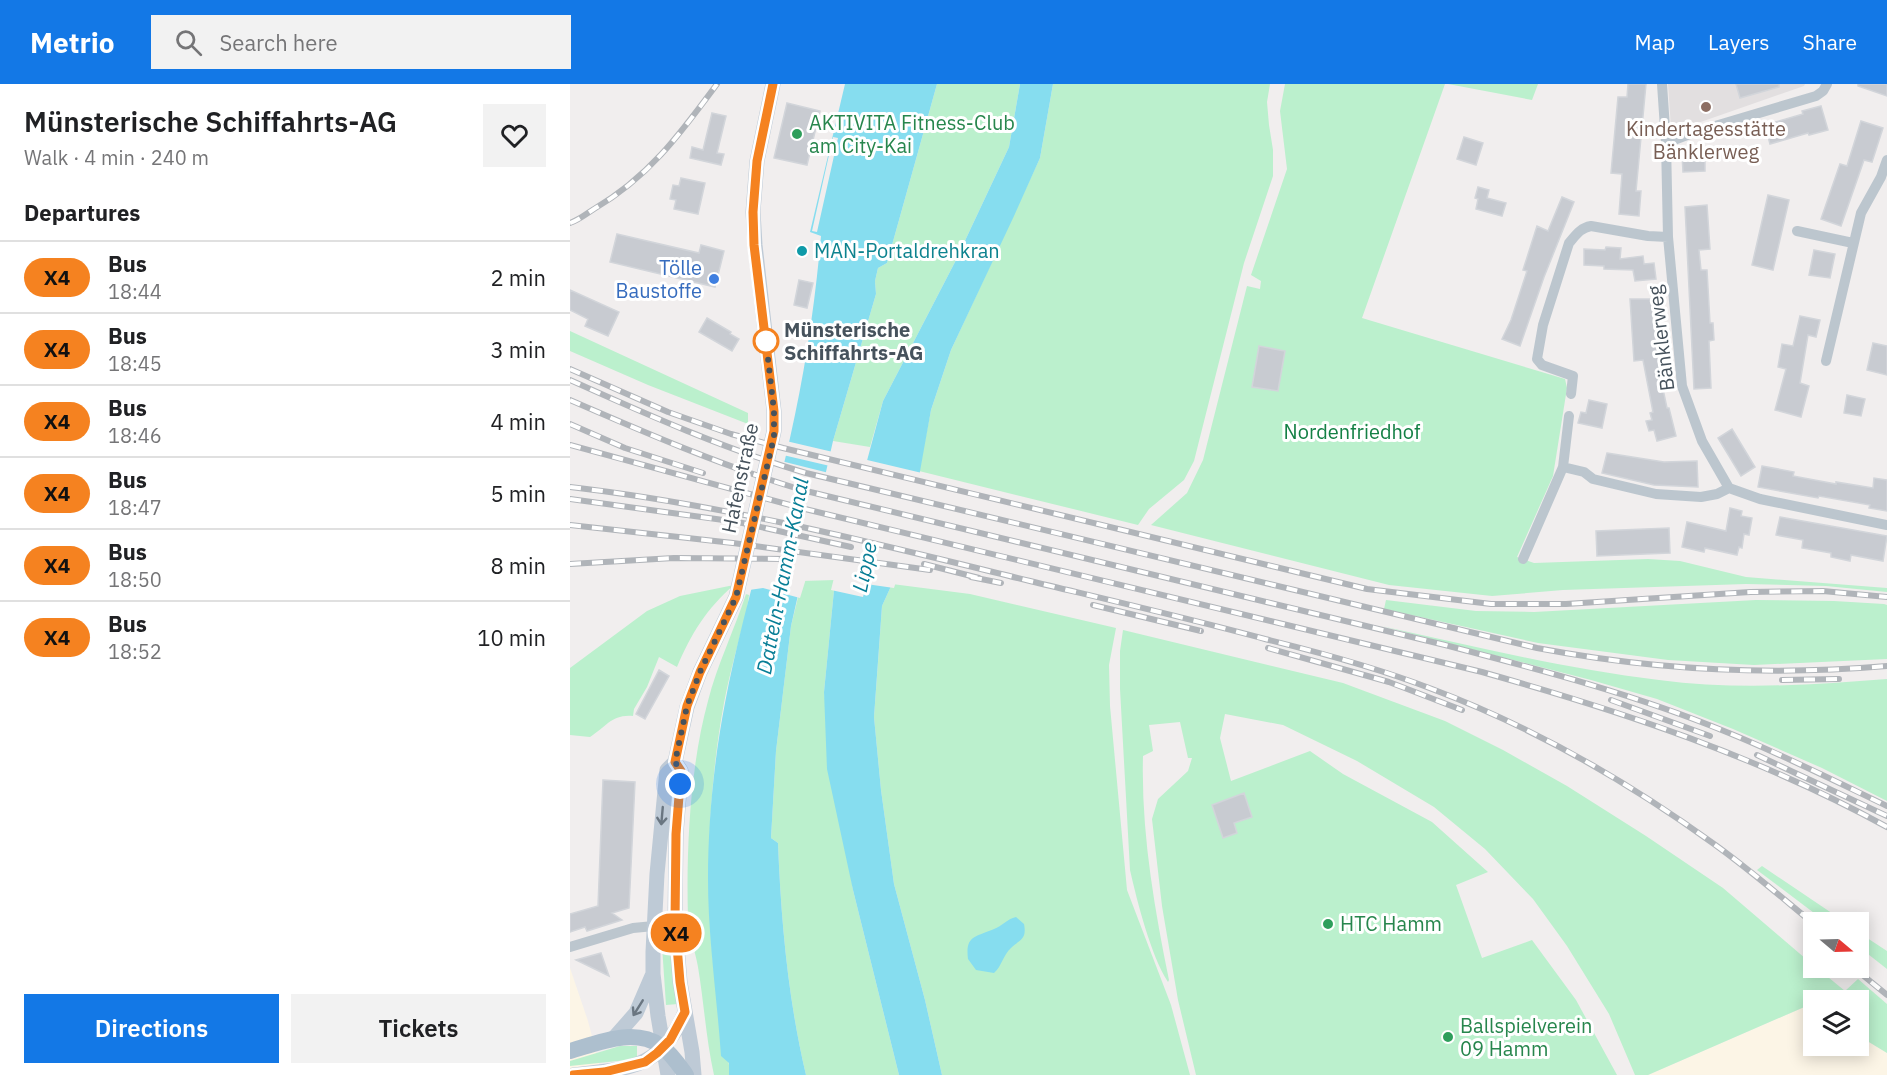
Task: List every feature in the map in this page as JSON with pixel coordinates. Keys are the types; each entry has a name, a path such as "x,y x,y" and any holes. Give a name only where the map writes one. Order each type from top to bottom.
{"main road":[{"name":"Hafenstraße","path":"668,1075 653,974 657,874 667,770 675,762 687,706 700,672 736,597 774,437 774,411 754,245 753,212 757,161 773,84"},
{"name":"Hafenstraße","path":"675,762 681,771 676,834 675,922 680,982 693,1052 694,1075"},
{"path":"614,1038 639,1008 653,974"},
{"path":"574,1075 606,1073 645,1062 663,1047 676,1030 685,1012"},
{"path":"570,1051 614,1038 643,1039 663,1047 686,1075"}],"street":[{"name":"Bänklerweg","path":"1662,84 1668,237 1682,386 1702,441 1730,488"},
{"path":"1666,143 1695,132 1816,96 1823,92 1827,84"},
{"path":"1826,360 1853,243 1865,204 1881,177 1887,160"},
{"path":"1571,394 1572,376 1542,365 1537,359 1543,326 1569,243 1576,233 1591,226 1648,236 1668,237"},
{"path":"1797,231 1853,243"},
{"path":"1523,558 1563,467 1569,416"},
{"path":"1563,467 1584,472 1593,479 1656,494 1701,497 1717,494 1730,488 1760,499 1887,525"},
{"path":"570,947 633,928 654,926"}],"shaded area":[{"name":"Kindertagesstätte Bänklerweg","path":"1668,84 1805,84 1675,131 1671,128"},
{"path":"570,968 588,1021 602,1075 570,1075"},
{"path":"1803,1008 1803,1056 1869,1056 1869,1042 1887,1053 1887,1075 1648,1075"}],"green space":[{"path":"937,84 1020,84 1009,147 955,262 883,401 870,447 833,441 876,294 875,281 878,268 887,263"},
{"path":"1053,84 1270,84 1267,102 1273,150 1273,176 1244,263 1194,461 1184,480 1149,509 1138,525 919,471 931,410 951,350 1040,158"},
{"name":"Nordenfriedhof","path":"1285,84 1445,84 1362,318 1565,379 1567,388 1553,476 1517,557 1534,563 1648,559 1680,561 1746,577 1887,588 1887,592 1826,586 1746,584 1563,590 1492,596 1389,585 1151,525 1187,493 1203,460 1247,286 1260,289 1261,281 1251,275 1287,169 1280,111"},
{"path":"1448,84 1538,84 1532,100"},
{"path":"570,331 748,413 748,424 648,385 570,351"},
{"path":"835,580 824,692 853,890 899,1075 806,1075 790,989 783,931 778,843 771,838 776,751 791,626 802,581"},
{"path":"892,584 970,594 1116,628 1109,665 1110,706 1127,890 1171,1005 1190,1075 942,1075 894,884 881,790 874,717 882,606"},
{"path":"734,585 701,622 677,667 659,657 647,687 634,709 633,716 614,719 590,737 570,735 570,668 647,611 680,596"},
{"path":"746,594 749,595 747,609 719,732 710,819 709,878 712,953 730,1072 729,1075 714,1075 698,967 689,925 688,865 691,809 697,753 708,701"},
{"path":"1386,600 1476,611 1534,612 1756,600 1884,604 1887,605 1887,659 1754,665 1668,660 1538,643 1384,609"},
{"path":"1381,626 1554,663 1688,683 1744,686 1887,679 1887,801 1822,768 1657,699"},
{"path":"1123,630 1343,683 1445,721 1567,786 1646,836 1723,888 1803,956 1803,978 1829,978 1844,990 1803,990 1803,1008 1648,1075 1635,1075 1609,1014 1567,946 1533,899 1485,849 1434,807 1357,761 1283,725 1225,714 1220,738 1231,781 1310,751 1343,774 1432,822 1488,872 1456,885 1482,958 1532,940 1576,1000 1617,1075 1196,1075 1178,1000 1162,906 1152,819 1158,799 1188,771 1192,758 1188,758 1180,722 1149,725 1153,751 1143,756 1146,840 1168,982 1150,943 1130,870 1120,651"},
{"path":"1762,866 1830,912 1813,912 1757,870"},
{"path":"1869,939 1887,951 1887,969 1869,955"},
{"path":"666,943 669,946 678,1004 666,1005 662,946"},
{"path":"1858,979 1887,1004 1887,1053 1869,1042 1869,990 1846,990"},
{"path":"620,1046 637,1046 637,1059 570,1066 570,1061"}],"water":[{"name":"Datteln-Hamm-Kanal","path":"845,84 937,84 887,263 878,268 875,281 876,294 833,441 791,626 776,751 771,838 778,843 786,960 794,1018 806,1075 729,1075 729,1063 721,1056 708,901 710,813 715,768 732,669 790,438 800,388 813,312 821,236 810,232"},
{"name":"Lippe","path":"1020,84 1053,84 1040,158 951,350 931,410 910,527 892,584 882,606 874,717 881,790 894,884 942,1075 899,1075 853,890 827,769 824,692 835,580 883,401 955,262 1009,147"},
{"path":"1016,917 1024,924 1022,939 1008,951 994,973 976,970 968,959 970,941"}],"pier":[{"path":"833,137 838,138 817,232 812,231"},
{"path":"786,441 833,452 830,466 783,455"},
{"path":"863,459 922,473 913,528 894,588 866,584 863,597 831,590"},
{"path":"781,461 829,473 805,582 800,598 763,588 749,590 746,595"}],"building":[{"path":"1628,84 1646,84 1636,191 1641,191 1639,216 1619,214 1622,174 1611,173 1618,97 1627,97"},
{"path":"1736,84 1779,84 1779,87 1740,98"},
{"path":"1858,84 1887,84 1887,96 1858,86"},
{"name":"AKTIVITA Fitness-Club am City-Kai","path":"787,103 820,111 807,165 774,158"},
{"path":"1821,106 1828,130 1770,144 1765,125"},
{"path":"712,113 726,116 717,153 724,154 721,165 690,158 692,147 703,150"},
{"path":"1861,121 1883,128 1872,162 1864,160 1841,226 1821,219 1840,164 1847,166"},
{"path":"1464,137 1483,143 1476,165 1457,159"},
{"path":"1699,153 1699,160 1705,159 1705,171 1683,172 1682,155"},
{"path":"681,178 705,183 698,214 674,209 676,200 670,199 673,185 679,186"},
{"path":"1478,187 1489,190 1487,198 1506,203 1502,216 1476,209 1478,199 1475,198"},
{"path":"1768,195 1789,200 1773,270 1752,265"},
{"path":"1562,197 1574,202 1520,346 1502,339 1511,320 1527,271 1523,270 1537,226 1548,231"},
{"path":"1707,205 1710,249 1699,250 1701,270 1707,270 1710,323 1713,323 1714,340 1709,341 1711,388 1694,389 1685,207"},
{"path":"617,234 699,253 701,245 724,251 715,287 610,262"},
{"path":"1606,247 1621,248 1620,259 1643,256 1644,264 1654,263 1656,279 1635,281 1633,270 1604,269 1604,266 1584,265 1584,249 1605,250"},
{"path":"1814,250 1835,254 1830,278 1809,275"},
{"path":"799,280 813,283 807,308 794,305"},
{"path":"570,290 619,312 608,336 585,326 588,319 570,310"},
{"path":"1630,299 1656,299 1660,375 1676,436 1657,441 1654,430 1649,431 1646,421 1652,420 1650,413 1653,412 1643,360 1634,361"},
{"path":"1800,316 1820,320 1816,337 1808,335 1800,383 1809,386 1801,417 1775,410 1786,369 1778,367 1782,344 1793,346"},
{"path":"707,318 739,339 732,351 699,332"},
{"path":"1873,343 1887,346 1887,375 1867,370"},
{"path":"1259,346 1285,351 1278,391 1252,387"},
{"path":"1847,395 1865,399 1861,416 1844,413"},
{"path":"1589,400 1607,404 1602,428 1578,423 1581,412 1586,413"},
{"path":"1732,429 1755,467 1741,476 1718,438"},
{"path":"1607,453 1664,462 1697,461 1698,487 1654,485 1602,473"},
{"path":"1762,466 1794,472 1793,476 1836,484 1836,482 1873,488 1874,478 1887,480 1887,511 1869,508 1870,505 1758,487"},
{"path":"1730,508 1742,511 1741,516 1752,518 1749,535 1744,534 1742,548 1739,547 1737,555 1705,548 1704,552 1682,547 1687,522 1726,531"},
{"path":"1780,517 1887,536 1883,561 1851,555 1850,561 1831,557 1831,553 1802,548 1803,540 1776,535"},
{"path":"1669,528 1670,553 1597,556 1596,531"},
{"path":"659,670 669,676 645,719 636,714"},
{"path":"603,780 635,782 629,908 612,913 622,920 587,931 585,927 570,932 570,914 598,906"},
{"path":"1244,793 1252,817 1234,823 1237,833 1223,838 1212,805"},
{"path":"601,953 609,976 576,960"}],"railway":[{"path":"570,223 614,196 647,169 676,137 717,84"},
{"path":"570,369 668,412 731,434 1367,589 1491,604 1566,604 1750,592 1823,591 1887,597"},
{"path":"570,380 716,442 806,473 1537,648 1624,662 1711,669 1799,670 1887,666"},
{"path":"570,400 713,460 802,490 1445,645 1624,695 1749,741 1887,806"},
{"path":"570,424 625,448 703,473"},
{"path":"570,445 801,508 1482,672 1534,687 1638,720 1740,757 1839,802 1887,827"},
{"path":"570,487 686,504 859,540 1329,655 1412,681 1506,720 1613,777 1714,844 1803,915"},
{"path":"570,499 738,522 851,547"},
{"path":"570,525 733,543 930,570"},
{"path":"570,564 674,558 788,559"},
{"path":"924,564 979,578"},
{"path":"971,577 1001,583"},
{"path":"1093,605 1201,631"},
{"path":"1268,648 1389,682 1462,710"},
{"path":"1782,680 1839,679"},
{"path":"1611,700 1710,736"},
{"path":"1757,755 1887,816"},
{"path":"1866,978 1887,995"}],"bus line":[{"name":"X4","path":"573,1075 604,1072 645,1062 670,1040 685,1012 675,922 676,834 681,771 675,762 679,736 700,672 736,597 774,437 774,411 754,245 753,212 754,178 773,84"}],"place":[{"name":"Kindertagesstätte Bänklerweg","path":"1706,107"},
{"name":"AKTIVITA Fitness-Club am City-Kai","path":"797,134"},
{"name":"MAN-Portaldrehkran","path":"802,251"},
{"name":"Tölle Baustoffe","path":"714,279"},
{"name":"Münsterische Schiffahrts-AG","path":"766,341"},
{"name":"HTC Hamm","path":"1328,924"},
{"name":"Ballspielverein 09 Hamm","path":"1448,1037"}],"route":[{"path":"680,784 681,771 675,762 687,706 700,672 736,597 774,437 774,411 766,341"}]}
